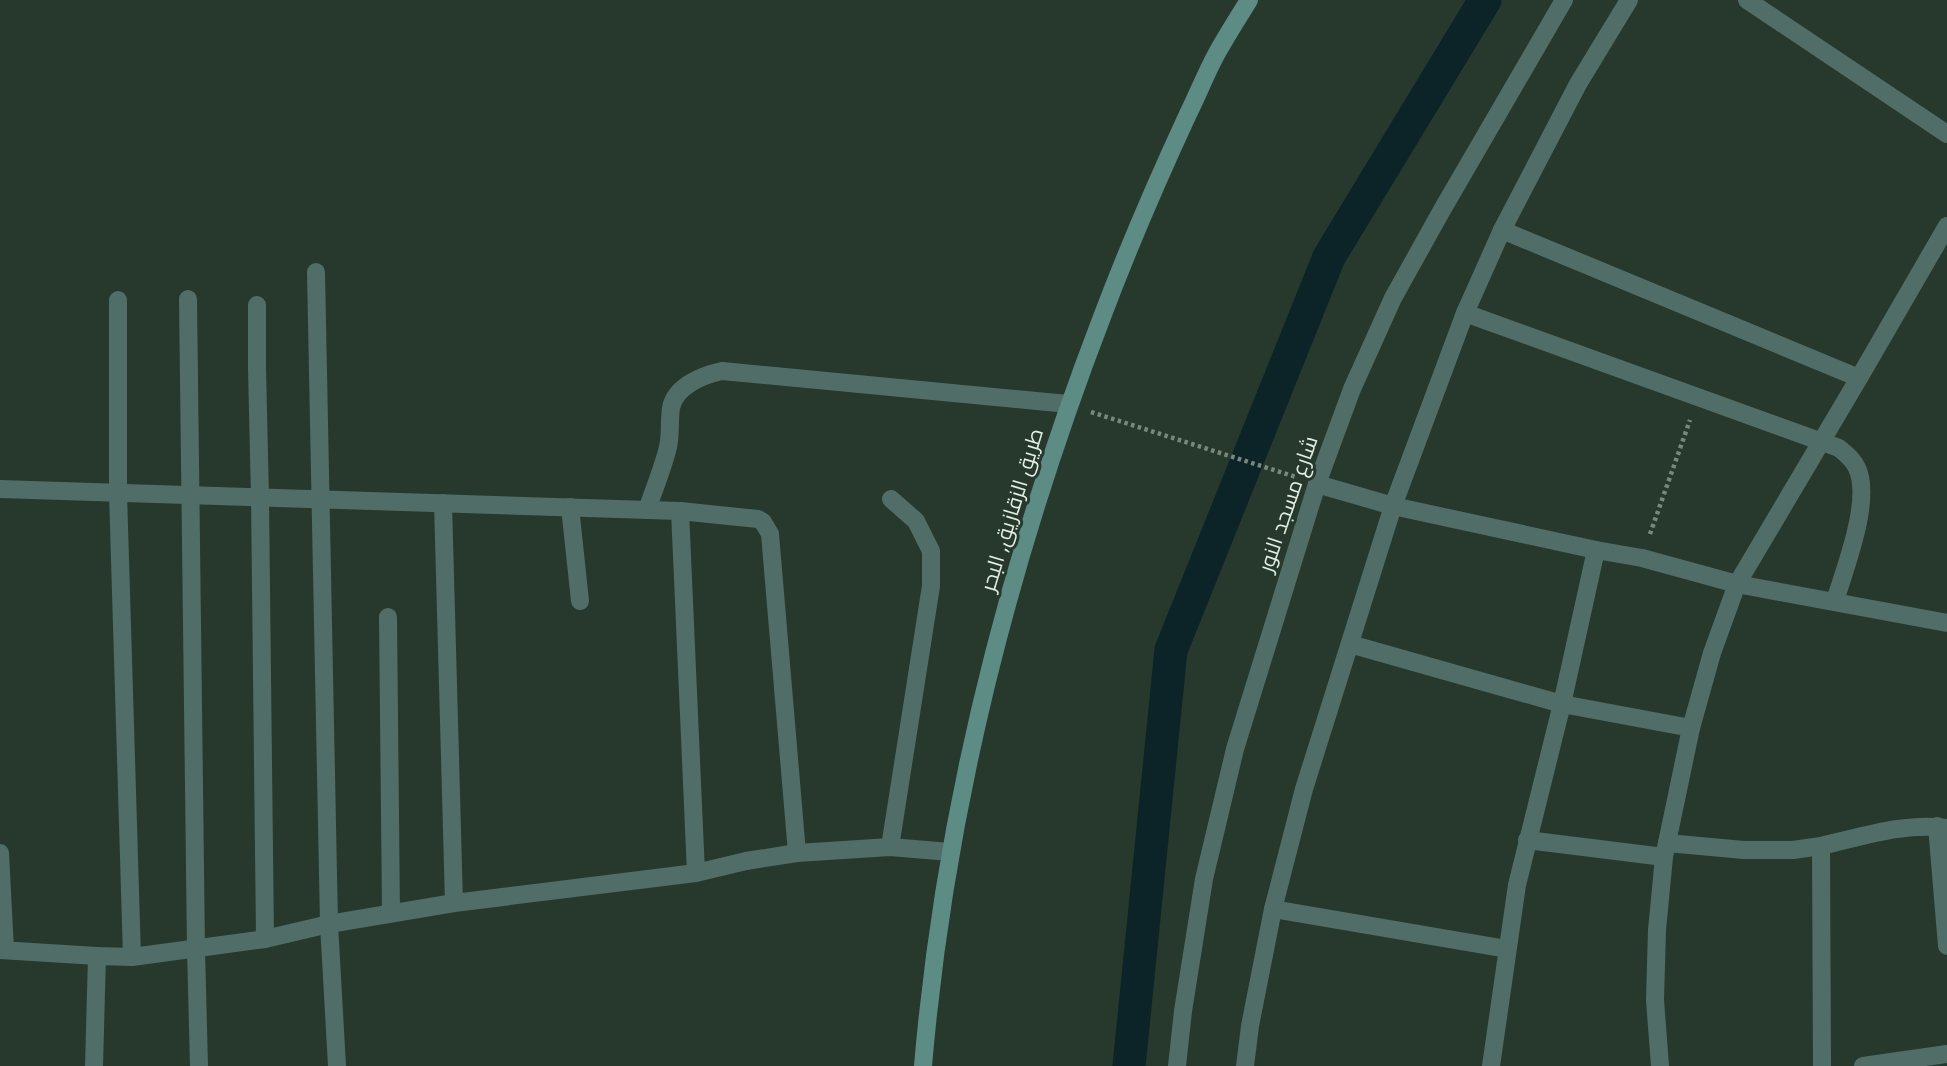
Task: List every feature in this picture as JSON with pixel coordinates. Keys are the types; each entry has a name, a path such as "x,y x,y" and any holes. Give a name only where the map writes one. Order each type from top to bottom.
{"main road":[{"name":"طريق الزقازيق, البحر","path":"923,1066 950,852 984,687 1024,541 1068,404 1125,257 1217,53 1249,0"}],"street":[{"name":"شارع مسجد النور","path":"1177,1066 1204,879 1235,749 1317,484 1352,389 1393,298 1564,0"},
{"path":"1245,1066 1250,1026 1273,909 1304,789 1393,506 1465,313 1502,230 1578,84 1629,0"},
{"path":"1747,0 1947,134"},
{"path":"1660,1066 1655,1000 1657,930 1665,850 1691,728 1712,653 1737,584 1947,226"},
{"path":"1502,230 1859,378"},
{"path":"316,272 329,924 337,1066"},
{"path":"188,299 199,1066"},
{"path":"118,300 118,493 132,957"},
{"path":"257,305 265,939"},
{"path":"1465,313 1821,441 1839,448 1852,458 1861,480 1862,494 1854,538 1835,601"},
{"path":"647,510 670,440 671,405 689,383 705,374 722,371 1068,404"},
{"path":"1317,484 1393,506 1642,558 1737,584 1947,623"},
{"path":"0,489 680,510 752,517 762,522 770,534 797,853"},
{"path":"890,847 931,586 931,551 916,521 891,499"},
{"path":"443,503 454,904"},
{"path":"570,507 580,601"},
{"path":"680,510 696,873"},
{"path":"1491,1066 1517,884 1562,704 1596,550"},
{"path":"388,617 391,914"},
{"path":"1350,643 1562,704 1691,728"},
{"path":"1527,841 1665,850 1793,850 1903,829 1942,827 1947,946"},
{"path":"1821,846 1822,1066"},
{"path":"0,853 2,950 132,957 265,939 329,924 454,904 696,873 797,853 890,847 950,852"},
{"path":"1273,909 1507,949"},
{"path":"94,1066 97,957"},
{"path":"1863,1066 1947,1054"}],"path":[{"path":"1642,558 1698,398"},
{"path":"1068,404 1317,484"}],"waterway":[{"path":"1129,1066 1171,650 1329,257 1485,0"}]}
